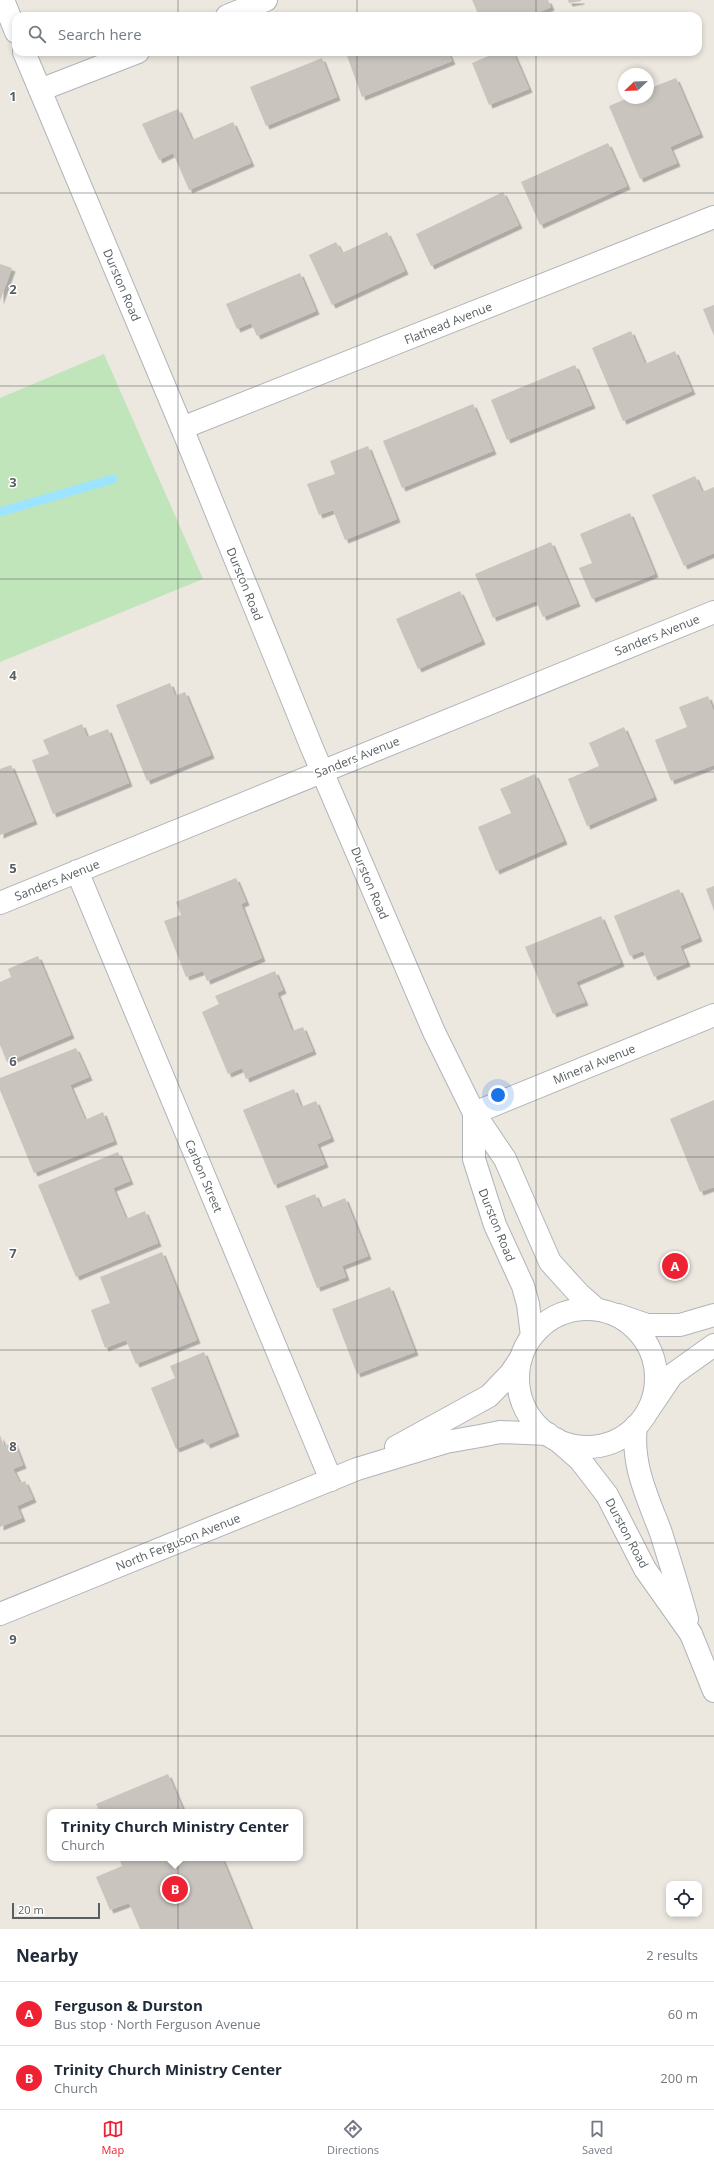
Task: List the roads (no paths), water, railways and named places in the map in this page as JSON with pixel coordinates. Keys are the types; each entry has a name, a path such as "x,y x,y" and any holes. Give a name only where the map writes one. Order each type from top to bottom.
{"street":[{"path":"3,0 12,22"},
{"path":"237,12 266,0"},
{"name":"Durston Road","path":"26,56 182,428 322,771 434,1032 474,1113 505,1159 550,1262 579,1294 595,1308"},
{"path":"40,90 128,56"},
{"name":"Flathead Avenue","path":"182,428 714,217"},
{"name":"Sanders Avenue","path":"0,903 714,612"},
{"name":"Carbon Street","path":"77,871 331,1480"},
{"name":"Mineral Avenue","path":"474,1113 714,1015"},
{"name":"Durston Road","path":"474,1113 474,1159 495,1225 523,1286 528,1304 532,1336"},
{"path":"714,1314 680,1324 647,1325 595,1308 571,1310 549,1320 532,1336 521,1358 518,1381 524,1405 537,1425 552,1437 576,1446 598,1446 619,1439 636,1426 672,1375 714,1345"},
{"path":"618,1315 636,1328 649,1346 655,1366 656,1388 649,1409"},
{"name":"North Ferguson Avenue","path":"0,1614 356,1469 489,1396 511,1373 521,1358"},
{"name":"Durston Road","path":"636,1426 635,1454 642,1485 674,1574 691,1634 714,1691"},
{"name":"North Ferguson Avenue","path":"356,1469 446,1442 500,1432 552,1437"},
{"name":"Durston Road","path":"552,1437 580,1460 607,1496 645,1569 691,1634"}],"waterway":[{"path":"0,512 113,479"}],"place":[{"name":"Ferguson & Durston","path":"675,1266"},
{"name":"Trinity Church Ministry Center","path":"175,1889"}]}
